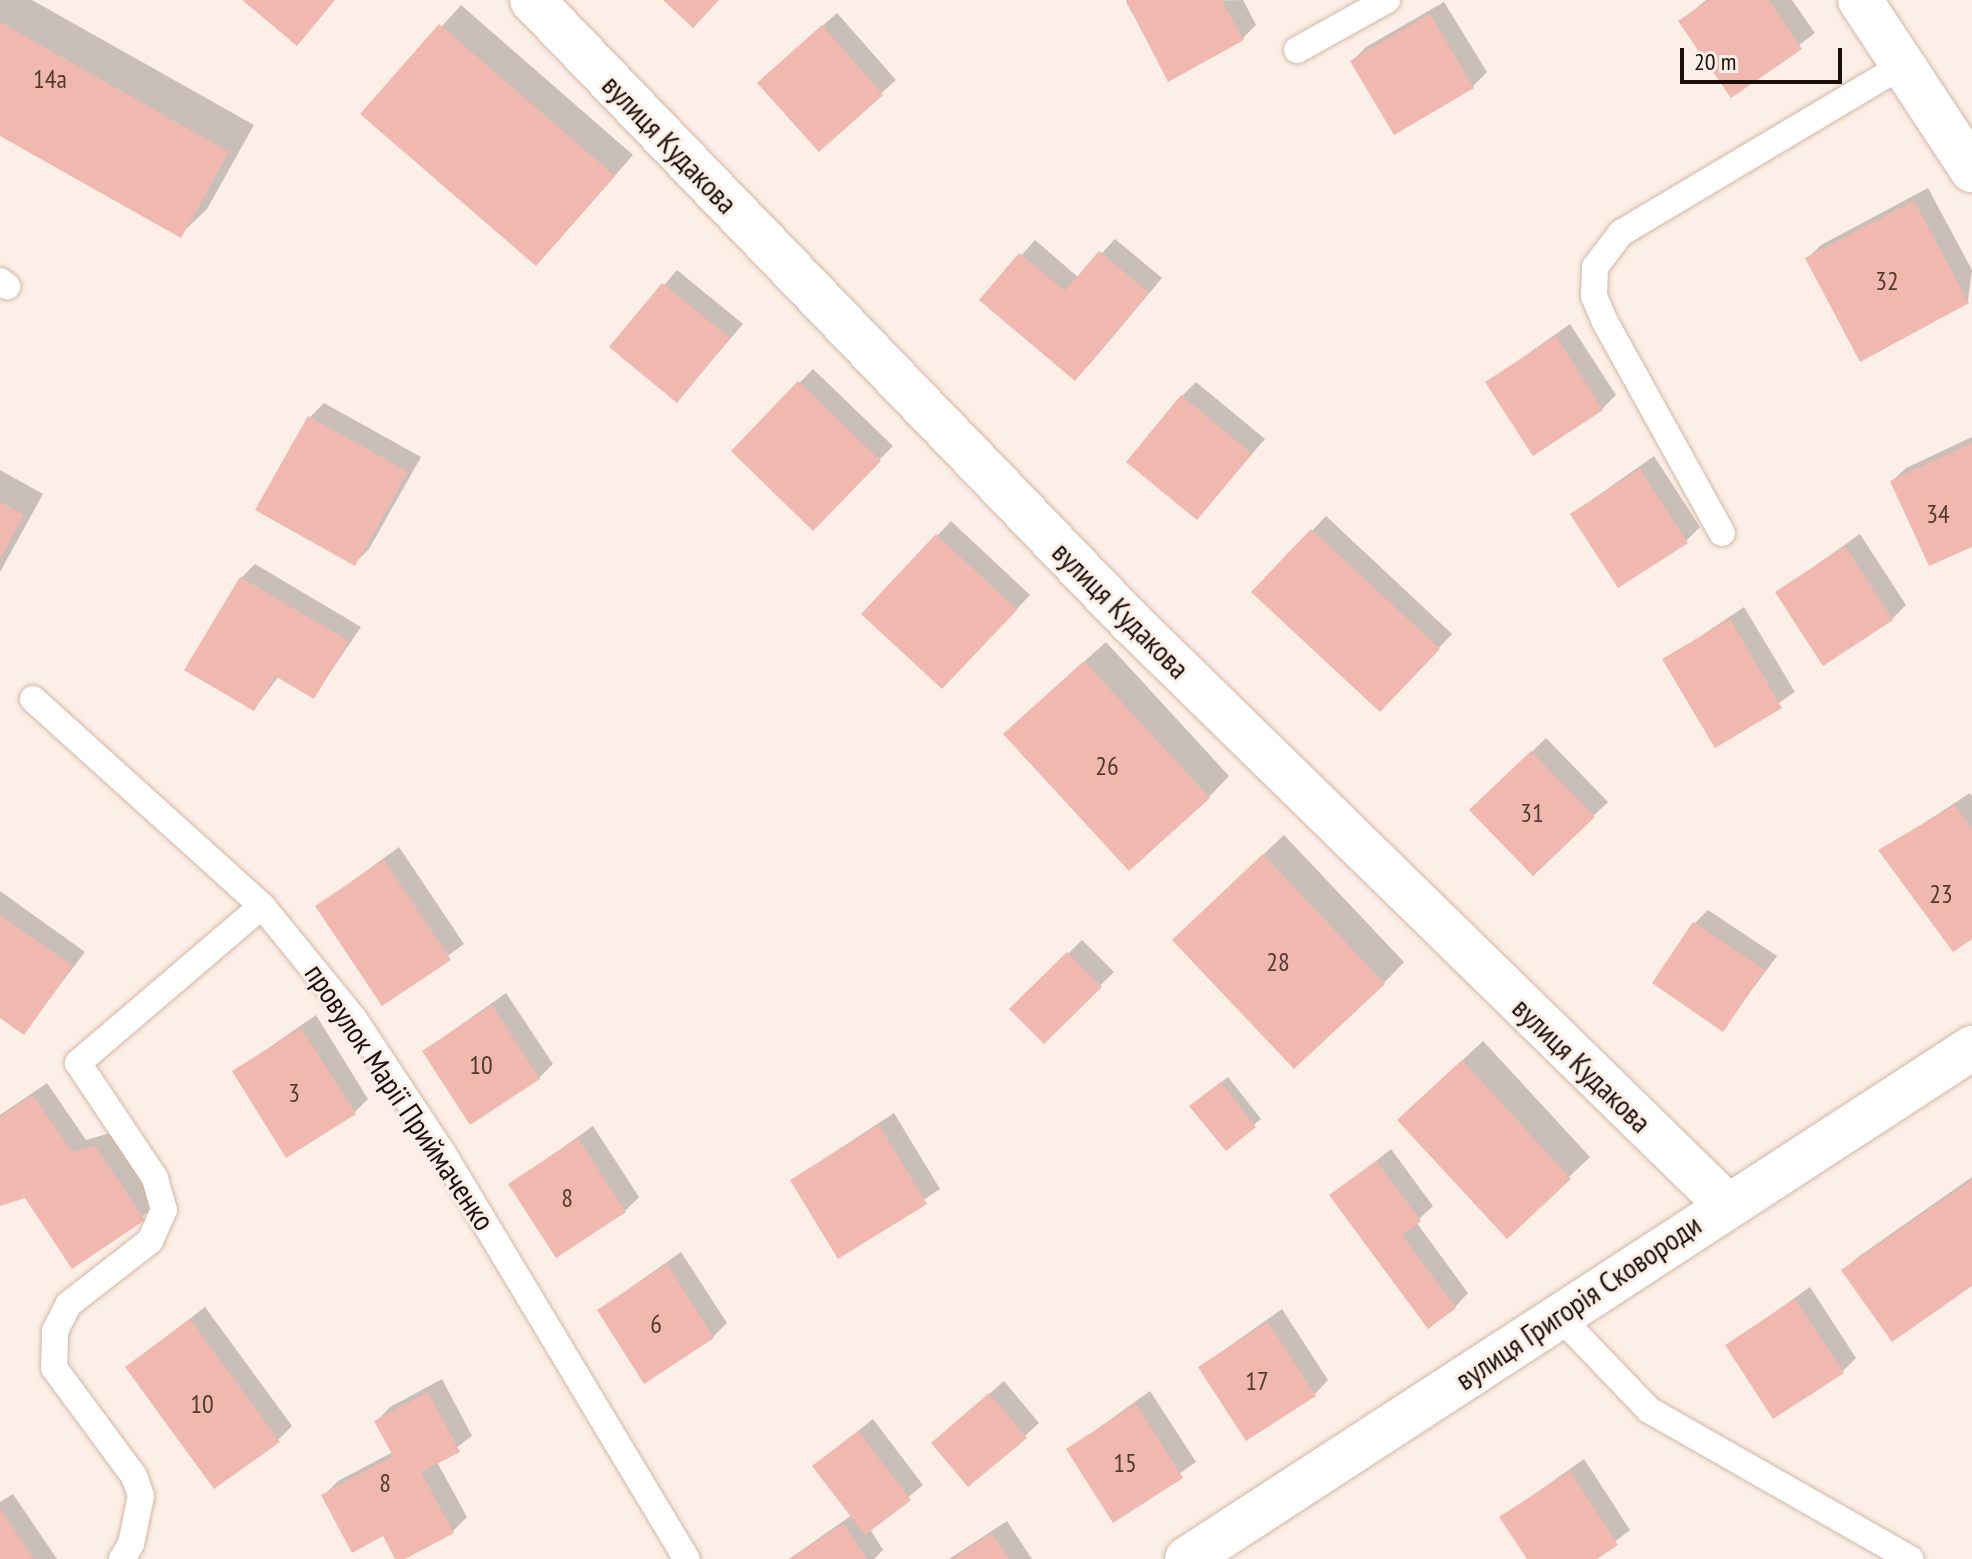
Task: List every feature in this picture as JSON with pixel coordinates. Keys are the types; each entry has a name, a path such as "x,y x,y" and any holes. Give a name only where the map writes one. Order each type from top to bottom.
{"street":[{"name":"вулиця Кудакова","path":"532,0 1132,623 1726,1204"},
{"path":"1860,0 1972,170"},
{"name":"вулиця Григорія Сковороди","path":"1187,1559 1726,1204 1972,1048"}],"lane":[{"path":"1297,50 1387,0"},
{"path":"1722,533 1605,322 1594,296 1595,267 1621,233 1903,65"},
{"name":"провулок Марії Приймаченко","path":"33,699 262,906 354,1019 444,1155 687,1559"},
{"path":"122,1559 131,1544 141,1496 134,1476 54,1368 55,1331 69,1304 150,1241 164,1210 155,1178 78,1063 262,906"},
{"path":"1558,1315 1649,1410 1910,1559"}],"building":[{"path":"242,0 335,0 297,46"},
{"path":"663,0 719,0 693,28"},
{"path":"1126,0 1221,0 1244,40 1168,82"},
{"path":"1709,0 1769,0 1802,49 1731,98 1678,21"},
{"path":"1430,14 1474,88 1394,135 1350,61"},
{"path":"0,22 229,152 181,238 0,136"},
{"path":"439,24 615,176 536,266 360,114"},
{"path":"822,25 883,95 819,152 757,83"},
{"path":"1914,201 1969,303 1860,362 1805,258"},
{"path":"1099,251 1149,293 1075,381 979,300 1019,253 1065,291"},
{"path":"662,283 730,338 677,403 609,347"},
{"path":"1556,336 1603,410 1533,456 1485,382"},
{"path":"798,381 881,461 813,531 731,451"},
{"path":"1181,395 1252,454 1197,520 1126,462"},
{"path":"308,416 408,472 355,566 255,510"},
{"path":"1972,443 1972,547 1929,566 1890,481"},
{"path":"1640,469 1688,543 1618,588 1570,514"},
{"path":"0,502 24,515 0,559"},
{"path":"1311,529 1440,649 1380,712 1251,592"},
{"path":"936,534 1017,610 942,689 861,614"},
{"path":"1845,546 1893,620 1823,666 1775,592"},
{"path":"240,577 349,641 314,699 275,676 254,711 184,670"},
{"path":"1730,619 1782,708 1715,748 1662,659"},
{"path":"1084,661 1210,798 1129,871 1003,734"},
{"path":"1531,751 1595,817 1533,876 1469,810"},
{"path":"1955,805 1972,829 1972,939 1953,952 1878,850"},
{"path":"1263,854 1385,984 1294,1069 1172,940"},
{"path":"384,860 451,960 382,1006 315,906"},
{"path":"0,915 73,966 24,1035 0,1018"},
{"path":"1693,922 1765,970 1723,1032 1652,983"},
{"path":"1067,952 1102,987 1044,1044 1009,1009"},
{"path":"492,1005 540,1079 470,1125 422,1051"},
{"path":"301,1028 356,1114 286,1158 232,1071"},
{"path":"1462,1060 1571,1179 1507,1239 1397,1120"},
{"path":"1221,1082 1256,1127 1226,1151 1189,1106"},
{"path":"33,1095 72,1152 95,1146 145,1220 72,1269 25,1198 0,1206 0,1117"},
{"path":"879,1125 927,1204 838,1259 790,1180"},
{"path":"578,1138 626,1212 556,1258 508,1184"},
{"path":"1376,1161 1421,1221 1402,1235 1456,1308 1428,1329 1329,1195"},
{"path":"1972,1180 1972,1286 1892,1342 1841,1270"},
{"path":"667,1264 714,1338 644,1384 597,1310"},
{"path":"1795,1299 1844,1373 1773,1419 1725,1345"},
{"path":"190,1319 280,1442 214,1489 125,1367"},
{"path":"1268,1322 1316,1396 1246,1441 1198,1367"},
{"path":"428,1392 460,1452 421,1472 454,1533 405,1559 395,1559 383,1536 352,1553 321,1495 393,1456 374,1421"},
{"path":"989,1393 1027,1438 968,1487 931,1443"},
{"path":"1136,1404 1183,1478 1113,1523 1066,1449"},
{"path":"858,1431 911,1500 865,1535 812,1466"},
{"path":"1570,1471 1618,1545 1597,1559 1527,1559 1499,1517"},
{"path":"0,1508 34,1559 0,1559"},
{"path":"844,1524 867,1559 789,1559"},
{"path":"992,1533 1009,1559 953,1559"}]}
